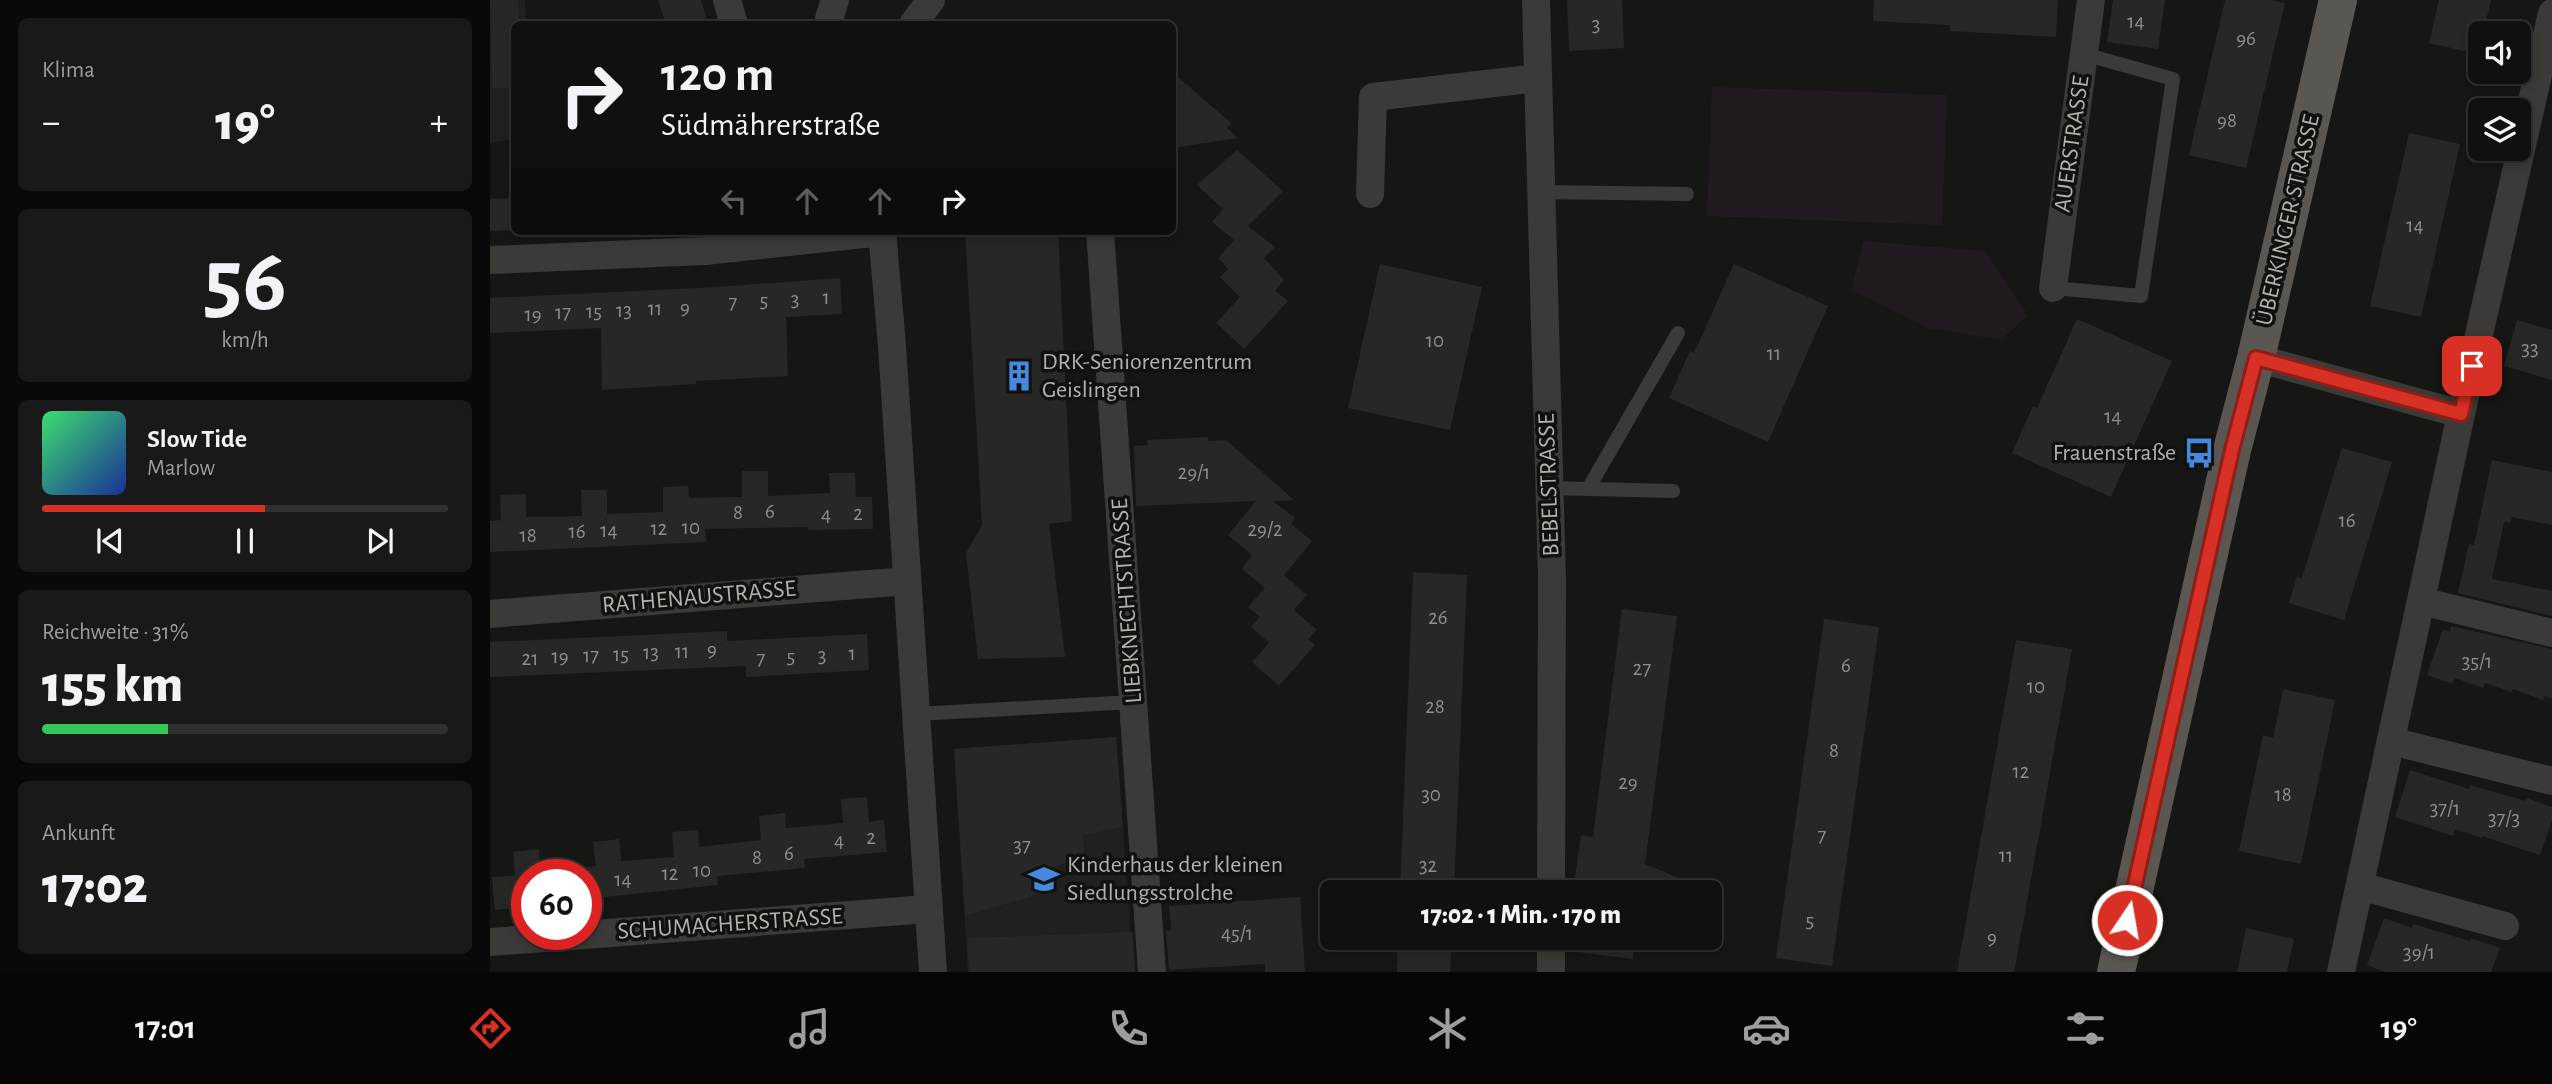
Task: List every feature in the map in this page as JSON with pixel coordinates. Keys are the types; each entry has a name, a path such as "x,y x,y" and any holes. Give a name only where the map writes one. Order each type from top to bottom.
{"main road":[{"name":"ÜBERKINGER STRASSE","path":"2116,972 2232,450 2256,358 2338,0"}],"street":[{"path":"727,0 733,21"},
{"path":"830,21 835,0"},
{"path":"916,21 931,0"},
{"name":"BEBELSTRASSE","path":"1536,0 1552,579 1551,880"},
{"name":"AUERSTRASSE","path":"2053,288 2091,0"},
{"path":"2341,972 2461,414 2542,105 2552,13"},
{"path":"1370,194 1373,97 1538,78"},
{"path":"490,260 705,251 847,235"},
{"path":"882,235 933,972"},
{"name":"LIEBKNECHTSTRASSE","path":"1100,235 1152,972"},
{"path":"2256,358 2461,414"},
{"name":"RATHENAUSTRASSE","path":"490,614 907,581"},
{"path":"2421,601 2552,633"},
{"path":"2391,741 2552,781"},
{"path":"2360,886 2505,926"},
{"name":"SCHUMACHERSTRASSE","path":"490,942 928,909"},
{"path":"1550,972 1551,950"}],"lane":[{"path":"2053,288 2141,296 2174,79 2084,54"},
{"path":"1541,192 1687,194"},
{"path":"1588,489 1678,333"},
{"path":"1549,488 1673,491"},
{"path":"916,714 1134,702"}],"shaded area":[{"path":"490,0 525,0 526,21 511,21 511,140 490,143"},
{"path":"1712,87 1947,95 1942,225 1707,216"},
{"path":"1863,241 1985,251 2028,315 2001,340 1928,328 1852,290"},
{"name":"Kinderhaus der kleinen Siedlungsstrolche","path":"1116,737 1134,972 968,972 954,749"}],"building":[{"path":"490,0 518,0 519,21 511,21 511,88 492,88"},
{"path":"658,0 701,0 707,21 665,21"},
{"path":"1567,0 1622,0 1624,48 1569,51"},
{"path":"1874,0 2058,0 2056,37 1950,31 1950,25 1873,21"},
{"path":"2113,0 2165,0 2158,49 2107,42"},
{"path":"2225,0 2270,0 2285,3 2246,168 2189,155"},
{"path":"2439,0 2491,0 2486,21 2468,21 2468,52 2429,43"},
{"path":"1176,75 1231,123 1227,128 1238,138 1176,147"},
{"path":"2409,133 2460,144 2421,317 2370,306"},
{"path":"1237,150 1283,191 1248,226 1275,247 1264,258 1284,280 1275,291 1288,301 1244,349 1216,323 1240,297 1220,277 1228,269 1218,258 1236,238 1234,240 1212,222 1223,209 1197,185"},
{"path":"511,198 511,230 490,231 490,199"},
{"name":"DRK-Seniorenzentrum Geislingen","path":"965,235 1058,235 1072,521 1049,524 1065,657 978,659 966,553 982,525"},
{"path":"1380,264 1482,287 1450,430 1348,408"},
{"path":"1734,264 1828,306 1768,442 1669,398 1690,351 1694,353"},
{"path":"840,278 842,314 786,317 788,376 602,390 601,328 490,333 490,298"},
{"path":"2077,319 2172,361 2111,497 2012,453 2033,406 2037,408"},
{"path":"2517,320 2552,330 2552,380 2504,366"},
{"path":"1208,437 1208,441 1226,440 1294,500 1273,501 1295,518 1291,524 1312,541 1284,575 1307,595 1294,610 1317,630 1308,639 1315,645 1279,686 1252,662 1269,643 1251,627 1260,617 1248,607 1265,588 1242,569 1252,555 1228,535 1256,501 1136,506 1134,446 1148,445 1147,440"},
{"path":"2342,448 2392,462 2344,620 2289,603 2297,577 2302,578"},
{"path":"2492,460 2552,472 2552,525 2512,517 2510,523 2504,522 2492,579 2552,591 2552,616 2458,593 2469,544 2474,545"},
{"path":"742,471 768,471 768,496 830,493 829,473 855,473 856,497 872,497 873,529 705,529 706,542 490,552 490,521 501,520 500,495 526,494 526,517 582,516 581,490 607,490 607,514 663,512 663,487 688,486 689,498 742,497"},
{"path":"1413,572 1467,575 1454,880 1400,880"},
{"path":"1622,609 1677,616 1645,864 1684,880 1575,880 1581,835 1593,837"},
{"path":"1824,619 1879,627 1832,966 1776,958"},
{"path":"2451,626 2552,649 2552,699 2544,696 2543,700 2513,689 2512,692 2485,683 2483,688 2455,678 2452,684 2427,675 2443,629 2450,632"},
{"path":"727,631 727,641 867,634 869,670 746,677 746,666 490,677 490,642"},
{"path":"2016,640 2072,649 2042,818 2014,972 1957,972"},
{"path":"2283,689 2335,700 2301,864 2239,851 2263,735 2273,738"},
{"name":"Kinderhaus der kleinen Siedlungsstrolche","path":"1116,737 1123,827 1083,835 1084,856 1045,870 1046,892 965,916 954,749"},
{"path":"2410,770 2469,789 2470,785 2526,801 2527,798 2552,807 2552,820 2540,855 2455,829 2453,836 2395,817"},
{"path":"867,797 869,822 884,820 887,852 804,859 805,868 717,876 718,885 602,897 602,859 595,859 593,842 619,839 621,861 674,857 672,832 698,830 699,847 761,840 759,816 785,813 786,828 843,823 841,799"},
{"path":"539,849 540,859 514,859 513,852"},
{"path":"511,876 511,908 495,910 492,877"},
{"path":"1300,897 1305,972 1265,972 1265,964 1169,970 1166,931 1171,930 1169,906"},
{"path":"2384,918 2412,928 2413,924 2500,948 2491,972 2386,972 2367,965"},
{"path":"2246,928 2294,939 2287,972 2237,972"},
{"path":"1133,932 1135,972 969,972 967,938"},
{"path":"1398,950 1451,950 1450,972 1397,972"},
{"path":"1568,950 1634,950 1633,959"}],"place":[{"name":"DRK-Seniorenzentrum Geislingen","path":"1019,376"},
{"name":"Frauenstraße","path":"2199,453"},
{"name":"Kinderhaus der kleinen Siedlungsstrolche","path":"1044,879"}],"route":[{"path":"2127,920 2232,450 2256,358 2461,414 2472,366"}]}
